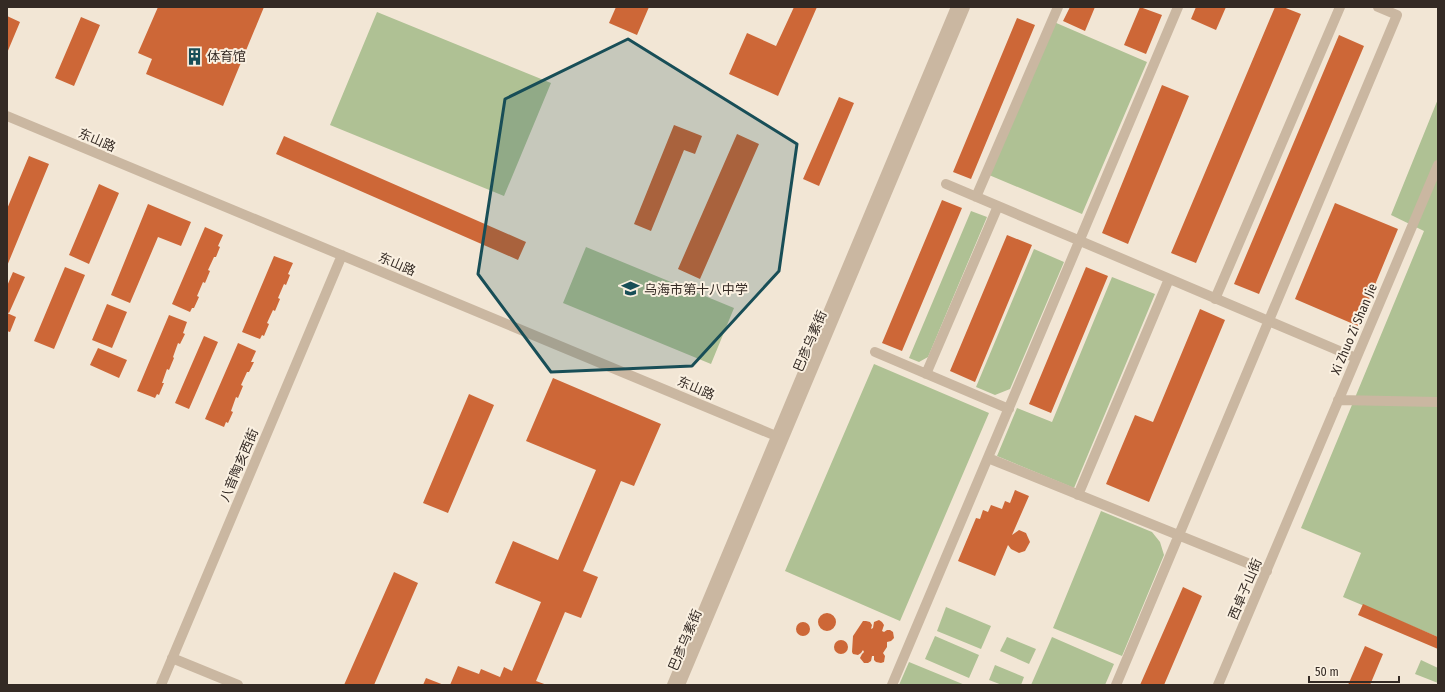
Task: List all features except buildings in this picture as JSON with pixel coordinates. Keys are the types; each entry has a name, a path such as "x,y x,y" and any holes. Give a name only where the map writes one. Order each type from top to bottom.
{"street":[{"name":"巴彦乌素街","path":"672,685 956,7"},
{"name":"巴彦乌素街","path":"680,685 965,7"},
{"path":"976,197 1058,7"},
{"path":"892,685 1178,7"},
{"path":"1215,299 1340,7"},
{"path":"1116,685 1398,15 1378,7"},
{"name":"东山路","path":"7,116 776,436"},
{"name":"Xi Zhuo Zi Shan Jie","path":"1295,503 1438,165"},
{"path":"946,184 1356,358"},
{"path":"926,374 998,206"},
{"name":"八音陶亥西街","path":"161,685 342,255"},
{"path":"1078,495 1169,279"},
{"path":"875,352 1009,409"},
{"path":"1338,400 1438,402"},
{"path":"988,458 1267,571"},
{"name":"西卓子山街","path":"1218,685 1295,503"},
{"path":"172,658 238,685"}],"highlighted area":[{"path":"628,39 797,144 779,271 692,366 551,372 478,274 505,99"}],"green space":[{"path":"377,12 551,83 504,196 330,125"},
{"path":"1054,22 1147,62 1082,214 989,175"},
{"path":"1438,99 1438,637 1343,597 1361,553 1301,528 1424,231 1391,215"},
{"path":"971,211 987,217 928,357 919,362 909,358"},
{"path":"586,247 734,308 711,364 563,303"},
{"path":"1034,249 1064,262 1010,389 995,395 976,387"},
{"path":"1112,277 1155,294 1074,488 997,456 1017,408 1052,422"},
{"path":"874,364 989,413 900,621 785,571"},
{"path":"1101,511 1152,532 1160,542 1164,555 1122,656 1053,628"},
{"path":"946,607 991,626 981,649 937,631"},
{"path":"935,636 979,655 969,678 925,659"},
{"path":"1007,637 1036,649 1029,664 1000,651"},
{"path":"1052,637 1114,664 1105,685 1031,685"},
{"path":"1421,660 1438,668 1438,683 1415,674"},
{"path":"909,662 965,685 899,685"},
{"path":"995,665 1024,677 1021,685 1002,685 989,680"}],"place":[{"name":"体育馆","path":"194,56"},
{"name":"乌海市第十八中学","path":"631,289"}]}
